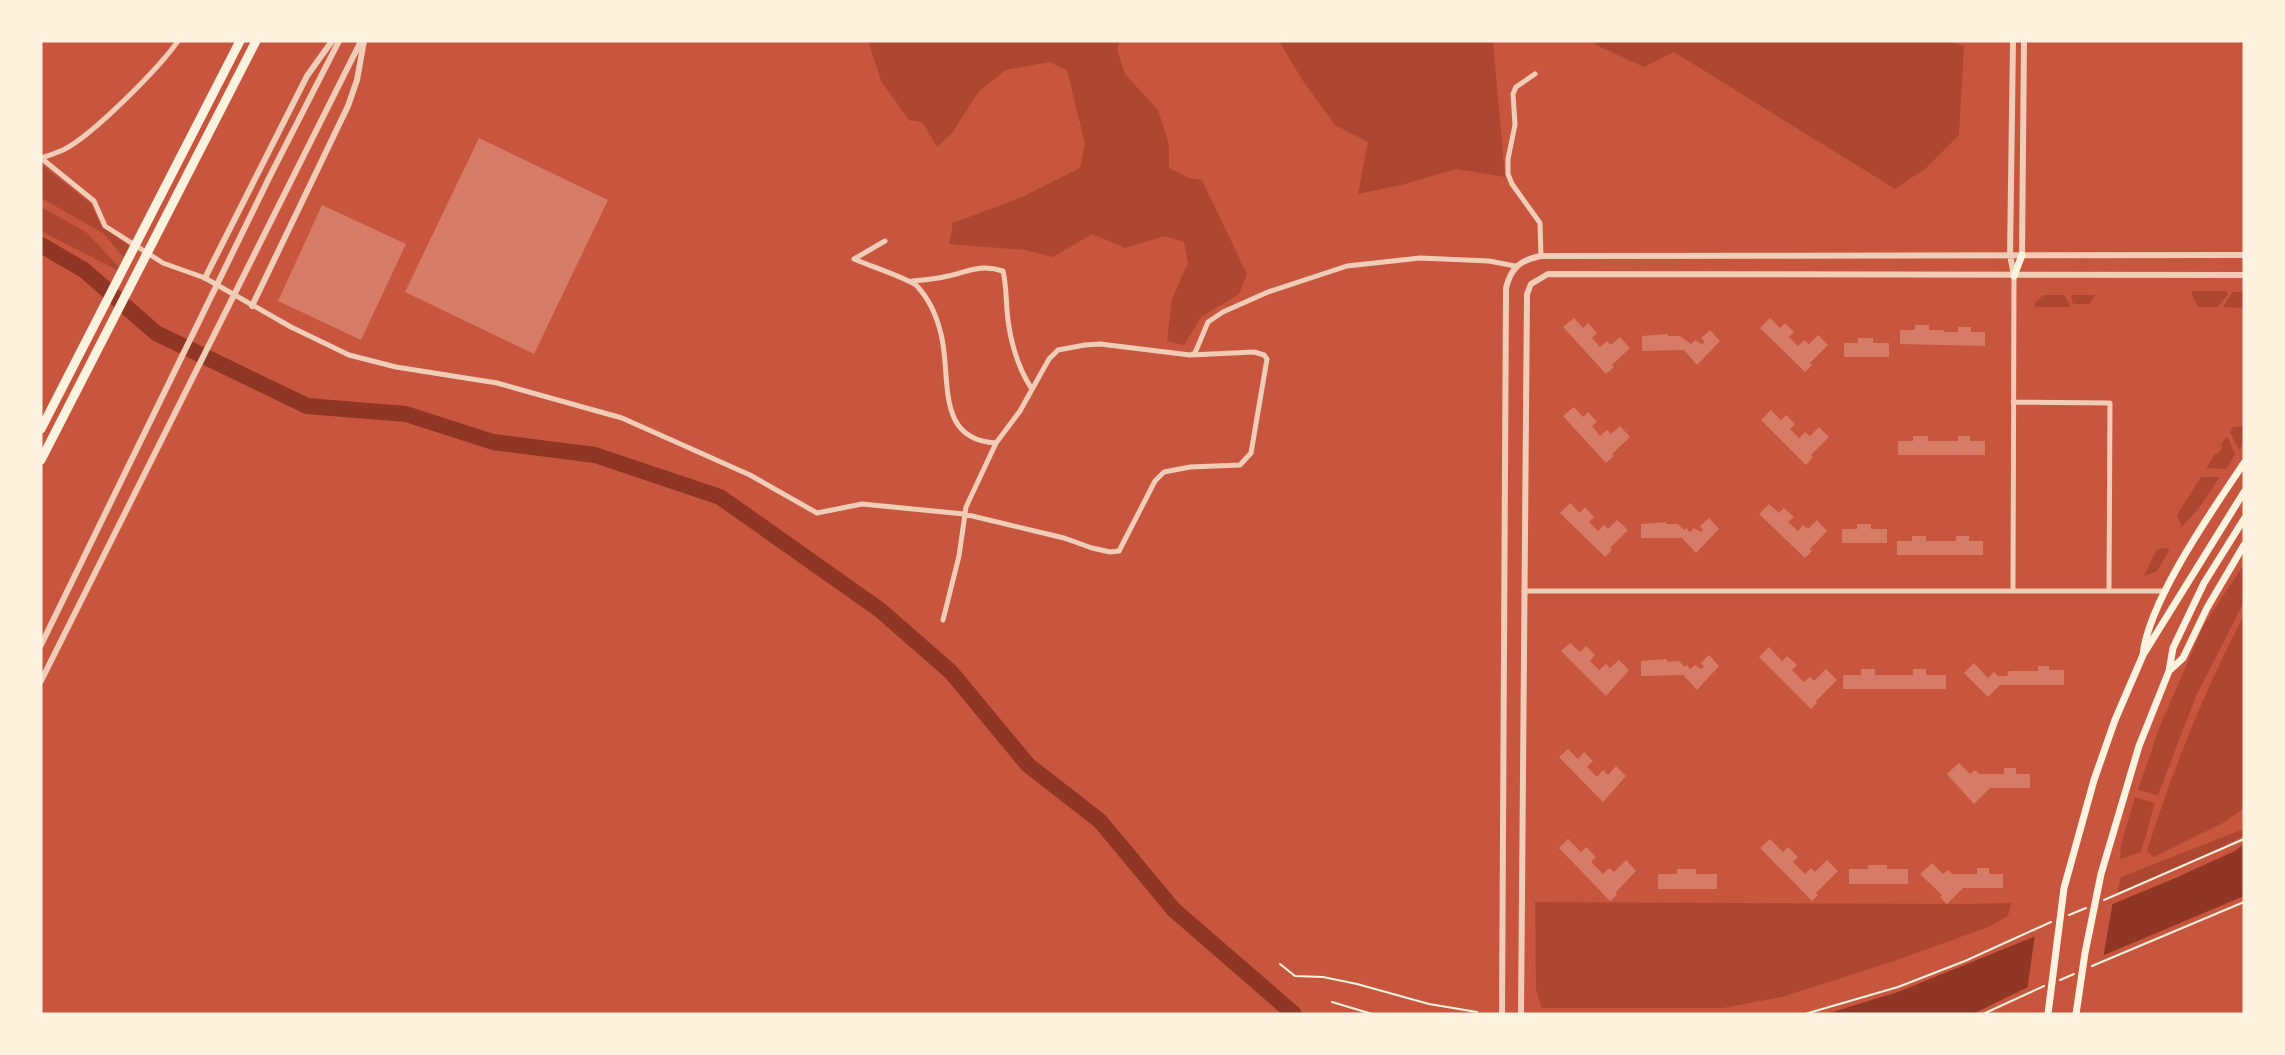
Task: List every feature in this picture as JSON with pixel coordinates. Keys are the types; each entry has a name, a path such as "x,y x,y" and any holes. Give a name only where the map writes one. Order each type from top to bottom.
{"highway":[{"path":"41,429 240,41"},
{"path":"41,460 256,41"}],"main road":[{"path":"2014,276 2022,255"},
{"path":"2143,655 2144,638 2166,591 2213,509 2244,463"},
{"path":"2048,1011 2064,888 2094,777 2115,720 2143,655 2244,492"},
{"path":"2076,1014 2100,874 2139,746 2169,671 2173,648 2204,583 2244,519"},
{"path":"2169,671 2183,658 2206,608 2244,545"}],"street":[{"path":"41,158 64,150 93,128 164,61 178,41"},
{"path":"205,278 307,76 332,41"},
{"path":"41,645 339,41"},
{"path":"252,306 348,106 357,80 362,41"},
{"path":"41,680 362,41"},
{"path":"2013,41 2010,256 2014,276 2013,590"},
{"path":"2022,255 2024,41"},
{"path":"1535,74 1516,87 1513,94 1515,124 1508,159 1508,174 1512,184 1540,223 1541,256"},
{"path":"41,158 94,201 105,226 163,263 205,278 291,328 349,355 396,367 498,383 622,418 750,475 817,512 862,504 964,514 1064,538 1092,548 1110,552 1119,551 1155,481 1164,472 1190,468 1240,465 1251,453 1268,359 1264,355 1254,352 1190,354 1100,344 1069,346 1058,350 1048,359 1020,411 996,443 964,514 959,556 943,620"},
{"path":"885,241 854,259 912,281 950,276 968,270 989,267 1003,271 1009,327 1016,356 1025,379 1032,389"},
{"path":"1502,1014 1506,565 1506,288 1515,266 1527,259 1541,256 2244,256"},
{"path":"1190,354 1195,352 1208,322 1223,312 1268,292 1347,266 1420,258 1489,261 1515,266"},
{"path":"1521,1014 1527,294 1531,284 1548,274 2014,276 2244,274"},
{"path":"912,281 933,310 941,335 949,406 958,424 967,436 979,442 996,443"},
{"path":"2013,402 2110,403 2109,591"},
{"path":"1524,591 2166,591"}],"path":[{"path":"2098,902 2244,839"},
{"path":"2088,968 2244,902"},
{"path":"2063,917 2089,906"},
{"path":"1805,1014 1898,987 1965,961 2054,921"},
{"path":"1280,964 1295,976 1323,977 1357,984 1430,1004 1477,1012"},
{"path":"2054,982 2079,971"},
{"path":"1983,1014 2046,986"},
{"path":"1332,1002 1372,1014"}],"shaded area":[{"path":"868,41 1120,41 1117,49 1125,74 1158,110 1169,145 1169,168 1189,178 1202,180 1247,274 1239,294 1201,317 1184,345 1167,341 1172,299 1188,263 1184,242 1165,236 1125,248 1092,234 1053,257 1025,250 949,244 953,223 1022,197 1080,168 1085,144 1067,70 1049,62 1006,70 979,91 952,133 937,147 922,122 909,120 881,81"},
{"path":"1279,41 1493,41 1505,177 1456,169 1405,184 1358,194 1368,142 1335,125 1303,81"},
{"path":"1594,41 1950,41 1964,46 1959,135 1926,168 1895,189 1674,52 1644,67 1596,45"},
{"path":"41,164 91,204 101,225 129,246 124,258 103,233 41,198"},
{"path":"41,207 86,232 119,267 117,270 41,231"},
{"path":"2193,291 2226,291 2228,294 2218,307 2198,307 2191,293"},
{"path":"2233,292 2244,292 2244,308 2223,307"},
{"path":"2043,295 2064,295 2070,305 2069,307 2036,307 2034,304"},
{"path":"2071,295 2095,295 2089,304 2073,304"},
{"path":"2244,426 2244,442 2239,450 2230,432 2233,427"},
{"path":"2226,437 2228,437 2235,455 2226,469 2206,468 2215,454 2218,454 2223,447 2221,445"},
{"path":"2201,477 2220,477 2199,508 2182,527 2177,515"},
{"path":"2168,548 2169,551 2157,571 2144,576 2157,549"},
{"path":"2244,564 2244,602 2196,696 2158,795 2138,790 2160,726 2204,625"},
{"path":"2243,617 2244,808 2223,823 2154,857 2147,851 2178,761 2202,703"},
{"path":"2135,797 2155,803 2141,852 2120,859 2121,844"},
{"path":"2244,829 2244,836 2207,855 2117,893 2121,877"},
{"path":"2244,844 2244,896 2026,988 1973,1014 1826,1014 1898,992 2173,879 2235,851"},
{"path":"1535,902 2011,903 2008,916 1988,927 1894,961 1782,997 1723,1008 1542,1008 1536,990"}],"pier":[{"path":"2113,901 2103,959 2027,991 2035,934"}],"building":[{"path":"479,138 608,200 534,354 405,292"},
{"path":"322,205 406,244 361,340 278,301"},
{"path":"1574,318 1583,328 1588,323 1597,333 1592,338 1600,347 1607,341 1611,345 1620,337 1630,348 1612,365 1614,367 1606,374 1563,327"},
{"path":"1770,318 1780,328 1785,323 1794,332 1789,337 1798,346 1804,340 1809,344 1818,335 1828,345 1810,363 1812,365 1805,372 1760,328"},
{"path":"1915,325 1929,325 1929,330 1944,330 1944,332 1958,332 1958,327 1971,327 1971,332 1985,332 1985,346 1900,344 1900,330 1915,330"},
{"path":"1710,330 1720,341 1697,365 1684,350 1642,351 1642,336 1668,334 1668,336 1680,336 1691,344 1695,340 1702,344 1705,342 1701,338"},
{"path":"1858,338 1873,338 1873,343 1889,343 1889,357 1844,357 1844,343 1858,343"},
{"path":"1574,407 1583,417 1588,412 1597,422 1592,426 1600,436 1607,430 1611,434 1620,426 1630,437 1612,454 1614,456 1606,463 1563,416"},
{"path":"1771,410 1781,420 1786,415 1795,424 1790,429 1799,438 1805,432 1810,436 1819,427 1829,437 1811,455 1813,457 1806,465 1761,420"},
{"path":"1913,436 1928,436 1928,441 1958,441 1958,436 1970,436 1970,441 1985,441 1985,455 1898,455 1898,441 1913,441"},
{"path":"1570,503 1580,513 1585,507 1594,517 1589,522 1598,531 1604,525 1608,529 1617,520 1628,530 1610,548 1612,550 1605,557 1560,513"},
{"path":"1769,504 1779,513 1784,508 1794,517 1788,522 1798,531 1803,525 1808,529 1817,520 1827,531 1810,549 1812,551 1805,558 1759,514"},
{"path":"1709,518 1719,529 1696,553 1682,538 1641,538 1641,524 1666,522 1666,524 1678,524 1684,530 1686,528 1690,532 1694,528 1701,532 1703,530 1700,526"},
{"path":"1857,524 1871,524 1871,529 1887,529 1887,543 1842,543 1842,529 1857,529"},
{"path":"1912,536 1926,536 1926,541 1956,541 1956,536 1969,536 1969,541 1983,541 1983,555 1897,555 1897,541 1912,541"},
{"path":"1570,643 1580,652 1586,646 1595,655 1590,661 1599,670 1606,664 1610,668 1619,660 1629,670 1606,696 1561,651"},
{"path":"1769,647 1782,661 1787,656 1797,665 1792,670 1804,682 1810,677 1814,681 1826,669 1837,680 1816,701 1817,703 1811,709 1759,657"},
{"path":"1709,655 1719,666 1697,690 1683,675 1641,676 1641,661 1667,659 1667,662 1679,661 1690,669 1695,665 1701,669 1704,667 1701,663"},
{"path":"1974,663 1988,678 1994,672 1998,676 2007,676 2009,671 2038,671 2038,666 2049,666 2049,670 2064,670 2064,685 2000,685 1988,697 1964,673"},
{"path":"1861,669 1875,669 1875,675 1913,675 1913,669 1926,669 1926,675 1946,675 1946,689 1843,689 1843,675 1861,675"},
{"path":"1568,749 1578,759 1584,752 1593,761 1587,767 1597,777 1603,770 1608,775 1616,766 1626,776 1603,802 1559,757"},
{"path":"1959,763 1970,774 1975,770 1979,774 2004,774 2004,768 2016,768 2016,774 2030,774 2030,788 1990,788 1974,804 1947,774"},
{"path":"1568,839 1581,852 1586,847 1596,857 1591,862 1603,874 1609,868 1614,872 1626,860 1636,871 1610,901 1559,848"},
{"path":"1770,839 1783,852 1788,847 1798,857 1793,862 1805,874 1811,868 1815,872 1827,860 1838,871 1816,893 1818,895 1812,901 1760,848"},
{"path":"1932,863 1943,874 1948,870 1952,874 1977,874 1977,868 1989,868 1989,874 2003,874 2003,888 1963,888 1947,904 1940,897 1942,895 1920,874"},
{"path":"1868,865 1887,865 1887,869 1908,869 1908,884 1849,884 1849,869 1868,869"},
{"path":"1677,869 1696,869 1696,874 1717,874 1717,889 1658,889 1658,874 1677,874"}],"waterway":[{"path":"41,245 84,270 156,333 307,406 406,414 493,442 595,455 720,497 880,610 951,672 1028,765 1100,821 1174,910 1294,1014"}]}
